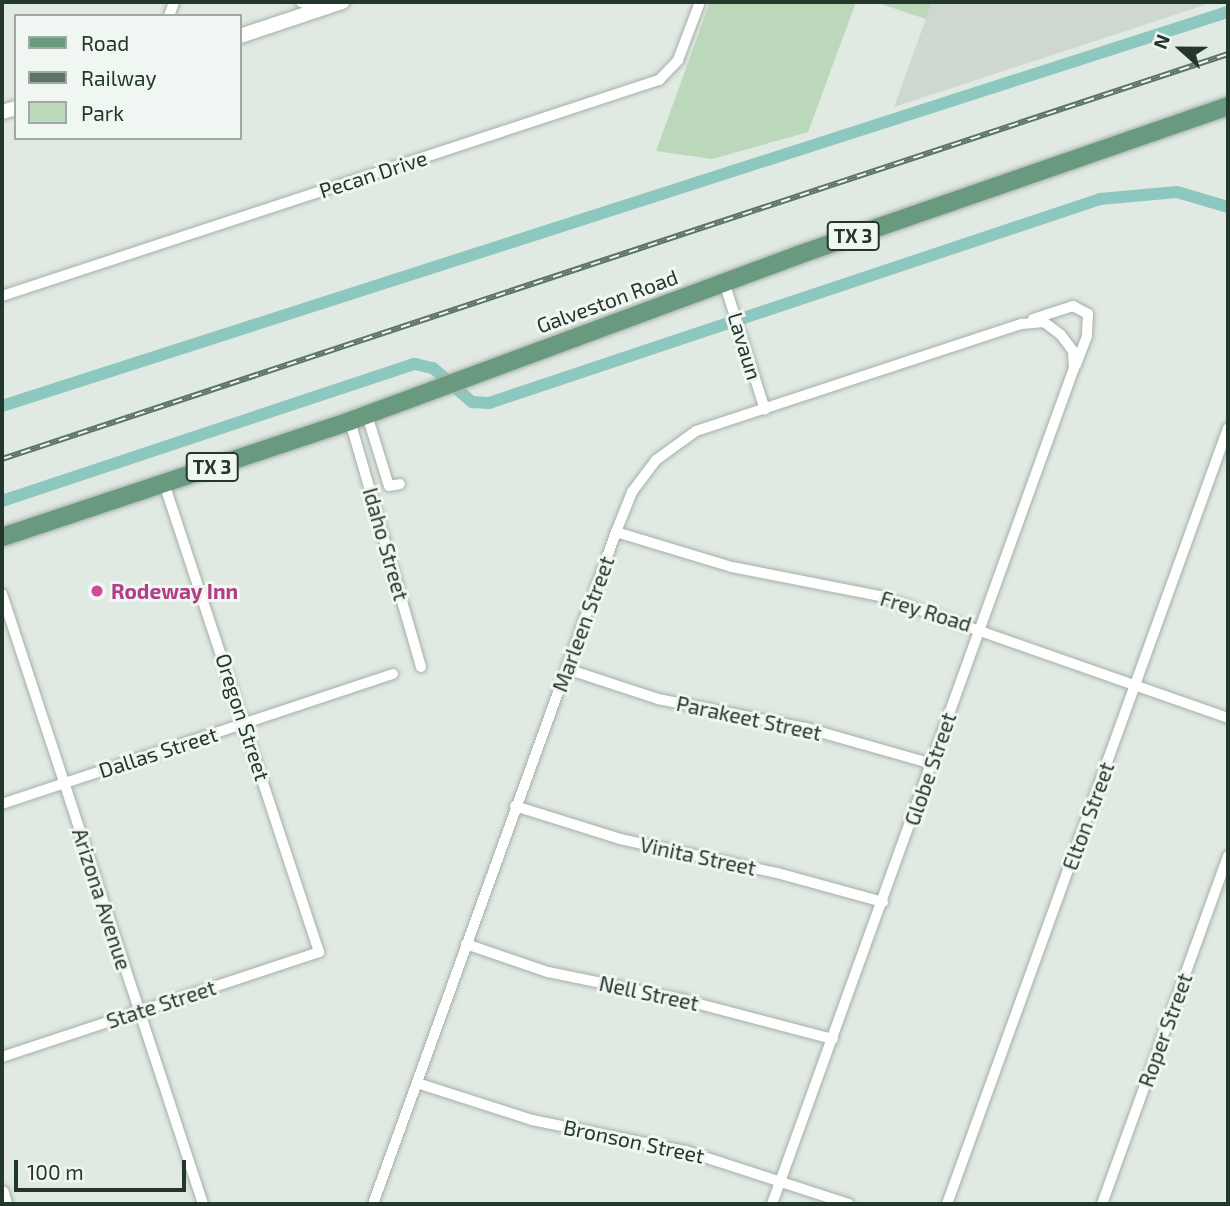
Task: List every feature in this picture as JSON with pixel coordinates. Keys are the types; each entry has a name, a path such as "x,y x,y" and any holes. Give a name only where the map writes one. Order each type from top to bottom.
{"main road":[{"name":"Galveston Road","path":"2,537 350,421 724,282 1228,106"}],"street":[{"path":"301,2 321,9"},
{"path":"242,35 342,2"},
{"name":"Pecan Drive","path":"2,296 659,80 678,60 700,2"},
{"name":"Lavaun","path":"724,282 765,410"},
{"name":"Globe Street","path":"772,1204 1087,336 1088,314 1073,306 1022,324"},
{"name":"Marleen Street","path":"373,1204 616,532 632,492 656,460 696,431 1022,324 1044,322 1061,335 1073,351 1074,368"},
{"path":"367,415 389,486 401,484"},
{"name":"Idaho Street","path":"350,421 421,667"},
{"name":"Elton Street","path":"947,1204 1228,428"},
{"name":"Oregon Street","path":"164,482 319,952"},
{"name":"Frey Road","path":"616,532 732,567 880,596 980,628 1228,718"},
{"name":"Arizona Avenue","path":"2,594 203,1204"},
{"name":"Parakeet Street","path":"566,669 658,699 806,728 932,764"},
{"name":"Dallas Street","path":"2,804 393,674"},
{"name":"Vinita Street","path":"515,806 620,839 777,873 883,902"},
{"name":"Roper Street","path":"1102,1204 1228,856"},
{"name":"Nell Street","path":"466,944 548,972 684,1000 833,1039"},
{"name":"State Street","path":"2,1056 319,952"},
{"name":"Bronson Street","path":"417,1083 532,1120 686,1151 781,1179 849,1204"},
{"path":"2,1193 5,1204"}],"shaded area":[{"path":"932,2 1214,2 894,107"}],"green space":[{"path":"710,2 856,2 808,132 712,159 656,151"},
{"path":"875,2 932,2 926,19"}],"waterway":[{"path":"2,406 1228,12"},
{"path":"2,501 415,364 433,368 472,402 489,403 1100,199 1177,192 1228,207"}],"railway":[{"path":"2,459 1228,54"}],"place":[{"name":"Rodeway Inn","path":"97,591"}]}
